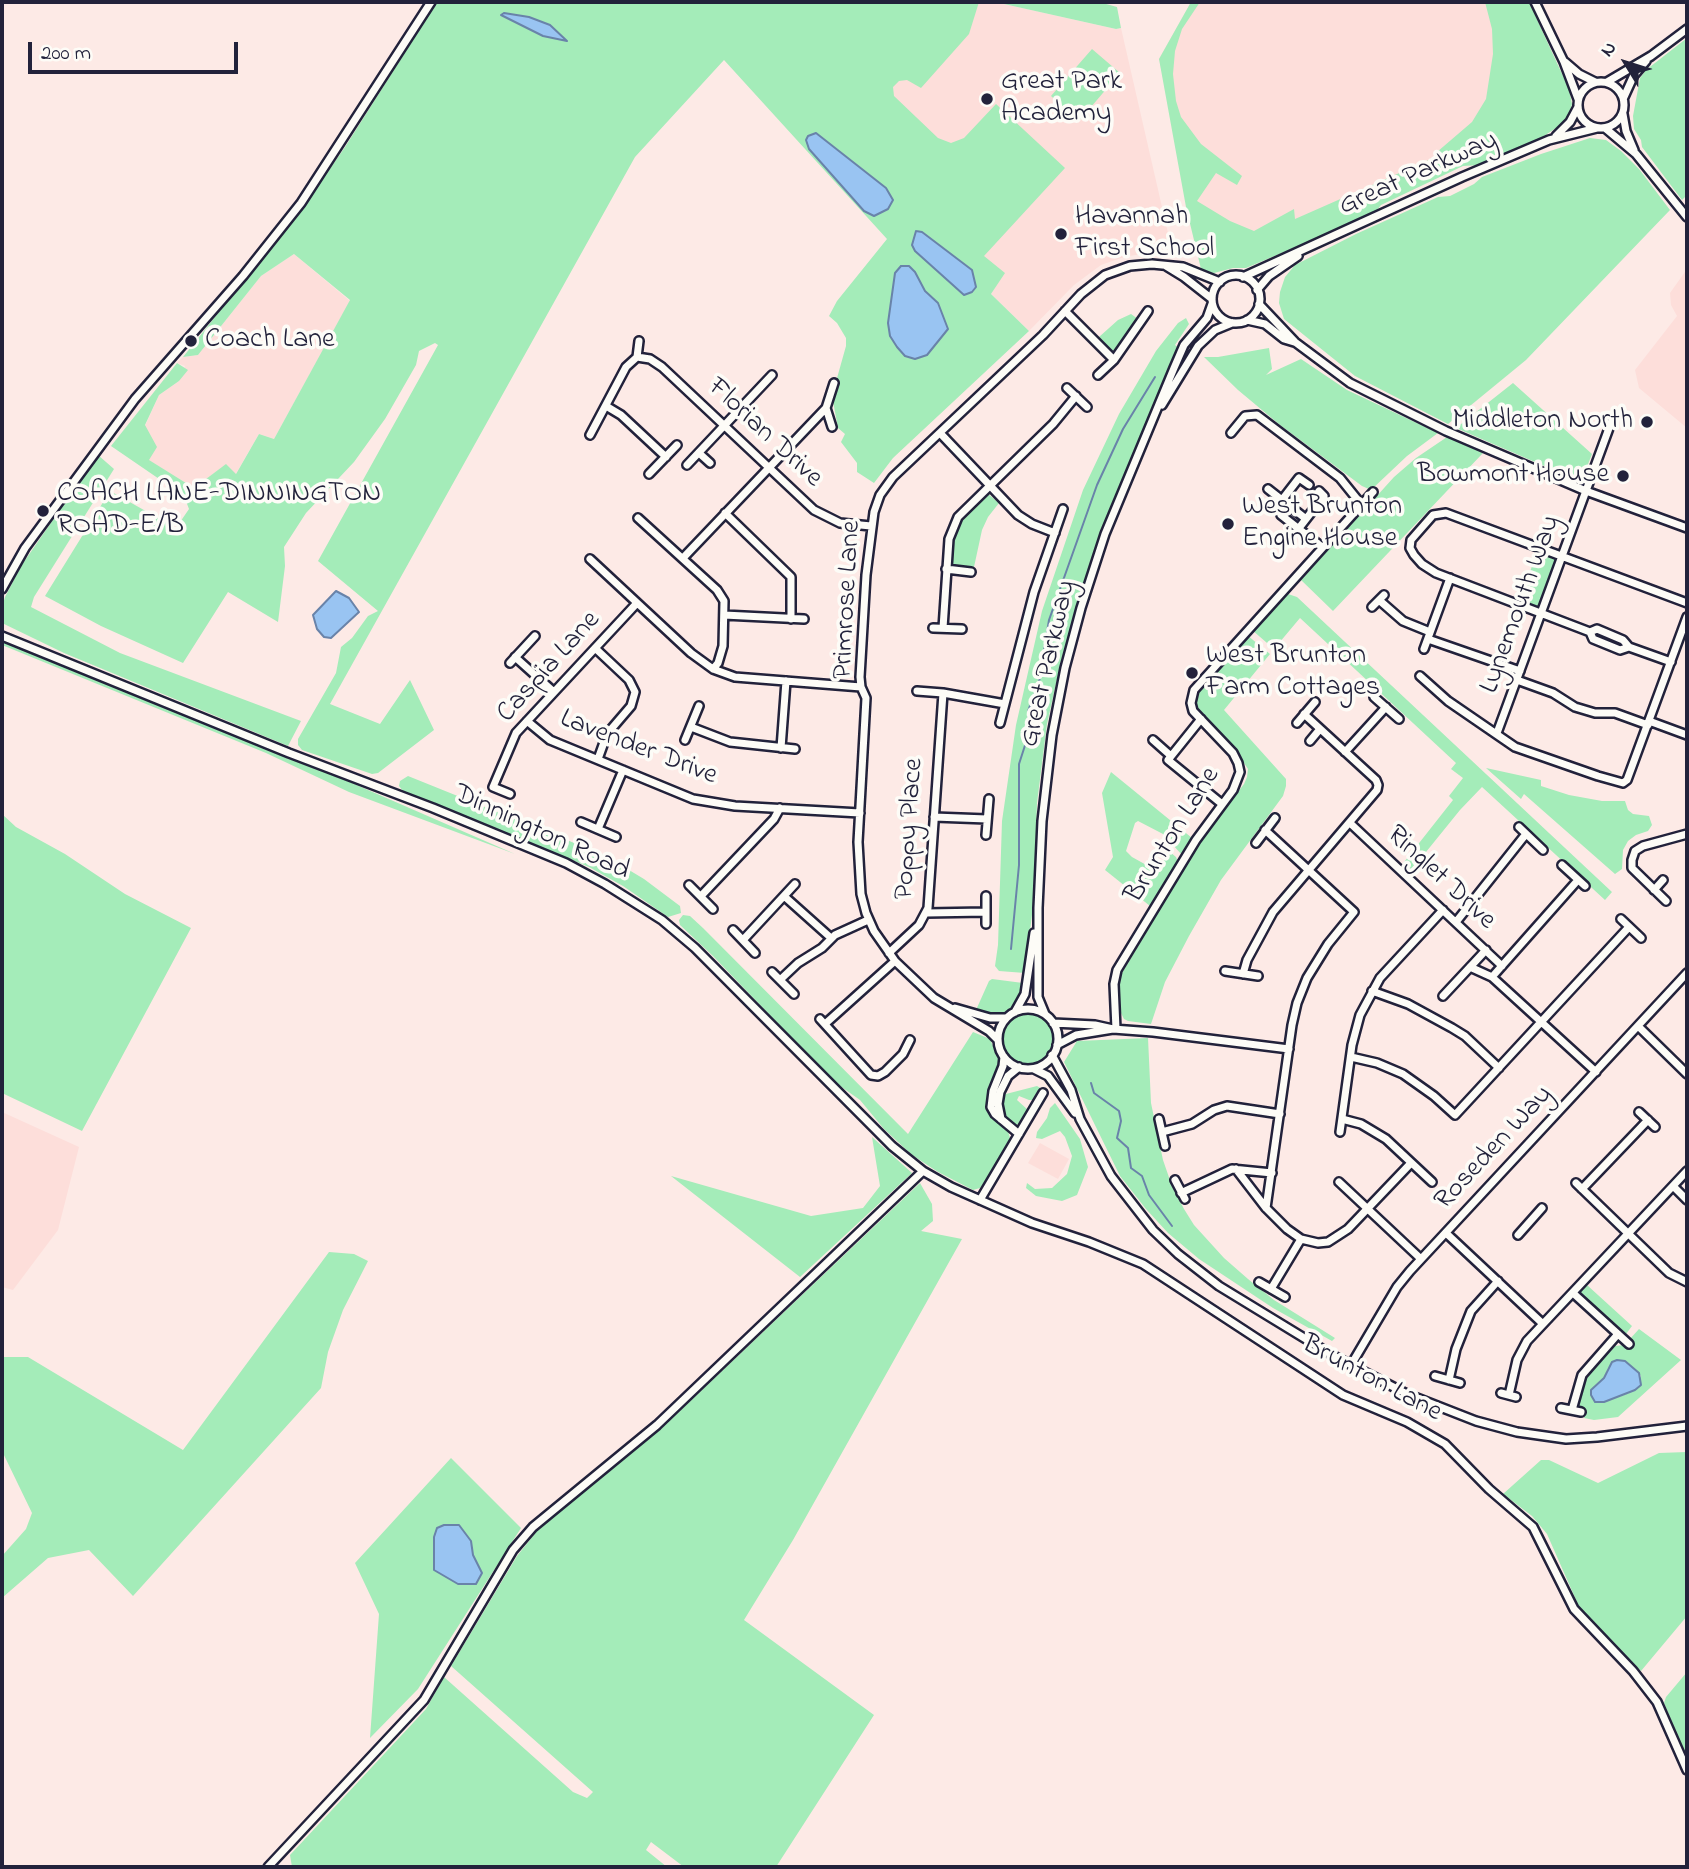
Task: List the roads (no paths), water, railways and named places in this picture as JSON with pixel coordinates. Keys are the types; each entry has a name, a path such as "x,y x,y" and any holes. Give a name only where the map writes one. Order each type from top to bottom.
{"street":[{"path":"2,589 25,548 135,399 243,276 301,203 431,2"},
{"path":"1535,2 1564,62 1583,120 1601,128 1636,154 1687,217"},
{"path":"1607,82 1651,56 1687,29"},
{"path":"1636,154 1626,131 1623,97 1634,75 1651,56"},
{"path":"1564,62 1595,82 1607,82 1616,87 1623,97"},
{"name":"Great Parkway","path":"1549,140 1570,122 1584,89 1595,82"},
{"name":"Great Parkway","path":"1053,1023 1045,1014 1038,997 1038,908 1042,821 1052,735 1065,668 1105,534 1184,345 1207,318 1214,290 1220,282 1233,276 1243,277 1450,182 1549,140 1616,123 1623,114"},
{"name":"Great Parkway","path":"1257,290 1269,276 1307,249"},
{"name":"Primrose Lane","path":"998,1040 989,1031 927,992 895,961 869,920 859,882 866,698 860,687 870,527 878,500 886,486 1100,279 1115,270 1139,265 1183,267 1220,282"},
{"path":"1166,266 1184,277 1212,302 1219,317 1232,323"},
{"path":"1243,277 1257,290 1259,304 1247,320"},
{"path":"1259,304 1295,342 1350,383 1446,431 1586,491 1687,528"},
{"path":"1065,311 1114,360"},
{"path":"1098,375 1140,329 1148,311"},
{"path":"1247,320 1265,324 1284,339 1295,342"},
{"name":"Great Parkway","path":"1144,438 1198,346 1215,330 1247,320"},
{"path":"590,435 626,367 637,357 639,341"},
{"name":"Florian Drive","path":"637,357 650,359 662,367 823,515 840,523 870,527"},
{"path":"687,465 772,375"},
{"path":"682,558 826,408 834,383"},
{"path":"1067,388 1087,407"},
{"path":"943,628 949,539 954,524 967,507 1053,424 1076,396"},
{"path":"606,406 621,415 666,457"},
{"path":"826,408 832,427"},
{"path":"1231,433 1245,416 1257,415 1340,478 1361,504"},
{"name":"Lynemouth Way","path":"1497,733 1612,420"},
{"path":"940,433 1018,515 1055,533"},
{"path":"649,474 677,445"},
{"path":"699,453 710,463"},
{"path":"1308,485 1299,478 1282,515 1322,547"},
{"path":"1268,489 1306,519"},
{"path":"1299,528 1324,496 1319,491"},
{"path":"1222,804 1168,760 1201,719 1193,711 1191,697 1199,682 1373,492"},
{"path":"1000,723 1034,592 1063,509"},
{"path":"725,513 791,577 791,619"},
{"path":"1671,662 1629,647 1623,640 1597,629 1590,632 1450,578 1422,564 1410,548 1411,540 1416,532 1438,513 1458,516 1562,558 1687,603"},
{"path":"638,518 717,590 723,601 722,654 713,669"},
{"path":"590,559 691,653 713,669 735,677 860,687"},
{"path":"946,569 971,572"},
{"path":"1424,649 1450,578"},
{"path":"1372,607 1382,597 1403,621 1429,636 1520,671"},
{"name":"Caspia Lane","path":"510,793 493,786 511,742 527,721 638,603"},
{"path":"724,615 804,620"},
{"path":"1420,676 1448,701 1497,733 1505,742 1573,768 1623,783 1627,780 1687,617"},
{"path":"933,628 962,629"},
{"name":"Dinnington Road","path":"2,636 433,808 566,863 605,884 662,920 695,948 892,1146 923,1171 981,1200"},
{"path":"535,636 512,660 554,692"},
{"path":"595,648 629,680 635,692 631,706 607,734 597,759"},
{"path":"1517,680 1553,693 1575,707 1595,713 1615,713 1687,735"},
{"path":"781,748 786,681"},
{"path":"918,691 1005,704"},
{"name":"Poppy Place","path":"889,953 919,925 928,908 943,693"},
{"path":"1374,697 1399,719"},
{"path":"1297,723 1315,702"},
{"path":"685,740 699,706"},
{"path":"1345,752 1386,707"},
{"name":"Ringlet Drive","path":"1243,974 1247,960 1273,912 1377,790 1376,780 1304,714"},
{"name":"Brunton Lane","path":"1114,1029 1114,984 1119,965 1181,864 1237,781 1240,772 1233,753 1201,719"},
{"name":"Lavender Drive","path":"527,721 550,740 693,799 735,806 860,813"},
{"path":"691,727 730,742 795,748"},
{"path":"1310,741 1321,729"},
{"path":"1153,740 1171,756"},
{"path":"598,829 623,770"},
{"path":"986,835 989,799"},
{"path":"701,897 774,819 780,808"},
{"path":"934,817 987,819"},
{"path":"1256,843 1275,818"},
{"path":"581,822 616,836"},
{"name":"Ringlet Drive","path":"1350,823 1502,965"},
{"path":"1519,827 1543,850"},
{"path":"1265,830 1354,912 1328,944 1307,978 1292,1025 1266,1208"},
{"path":"1456,922 1527,834"},
{"path":"1666,901 1632,868 1632,860 1636,851 1643,846 1687,834"},
{"path":"1492,977 1581,883 1562,865"},
{"path":"1654,890 1662,880"},
{"path":"743,940 795,884"},
{"path":"689,885 713,909"},
{"path":"784,896 831,938"},
{"path":"986,896 986,924"},
{"name":"Great Parkway","path":"1014,1012 1025,994 1038,908"},
{"path":"1340,1132 1353,1039 1360,1015 1388,968 1443,910"},
{"path":"926,913 986,912"},
{"path":"1621,919 1641,938"},
{"path":"780,980 831,938 849,927 869,920"},
{"path":"1351,1056 1403,1074 1455,1115 1629,927"},
{"path":"733,930 755,953"},
{"path":"1443,996 1486,950"},
{"path":"895,961 823,1022 871,1075 878,1076 903,1054 910,1040"},
{"path":"1470,967 1492,977 1595,1072"},
{"path":"1225,971 1258,976"},
{"path":"772,972 793,994"},
{"name":"Roseden Way","path":"1351,1365 1397,1287 1421,1259 1687,973"},
{"path":"1372,991 1408,1004 1452,1028 1465,1036 1499,1068"},
{"name":"Primrose Lane","path":"951,1007 990,1018 1006,1018"},
{"path":"1019,1068 1004,1057 998,1040 1000,1028 1014,1012 1030,1009 1045,1014"},
{"path":"1001,1119 998,1108 1000,1092 1008,1076 1019,1068 1042,1065 1052,1055 1057,1045 1057,1033 1053,1023 1095,1025 1289,1049"},
{"path":"1638,1026 1687,1074"},
{"path":"1057,1045 1076,1035 1114,1029"},
{"path":"1052,1055 1071,1090 1080,1119"},
{"path":"1004,1057 991,1101 992,1110 1020,1134"},
{"path":"1030,1068 1048,1076 1080,1119 1118,1188 1153,1230 1178,1254 1219,1286 1259,1312 1351,1365 1407,1394 1476,1421 1526,1434 1566,1439 1687,1426"},
{"path":"981,1200 1043,1093"},
{"path":"1162,1132 1192,1124 1214,1110 1227,1106 1280,1114"},
{"path":"1639,1112 1655,1127"},
{"path":"1159,1119 1165,1146"},
{"path":"1342,1119 1374,1130 1432,1182"},
{"path":"1582,1189 1648,1120"},
{"path":"1236,1169 1266,1208 1287,1229 1301,1239 1318,1243 1328,1242 1348,1229 1411,1163"},
{"path":"1175,1180 1183,1196 1236,1169 1272,1173"},
{"path":"268,1867 424,1700 513,1550 533,1527 657,1425 923,1171"},
{"path":"1508,1395 1521,1351 1687,1171"},
{"path":"1339,1182 1421,1259"},
{"path":"1576,1183 1669,1272 1687,1282"},
{"path":"1673,1186 1687,1199"},
{"name":"Brunton Lane","path":"981,1200 1032,1223 1143,1264 1343,1395 1407,1422 1445,1444 1489,1489 1533,1527 1574,1609 1640,1679 1657,1702 1687,1770"},
{"path":"1518,1235 1542,1208"},
{"path":"1446,1233 1544,1324"},
{"path":"1271,1289 1301,1239"},
{"path":"1449,1380 1463,1327 1471,1311 1498,1281"},
{"path":"1259,1282 1285,1297"},
{"path":"1573,1293 1629,1344"},
{"path":"1572,1410 1582,1375 1618,1335"},
{"path":"1436,1376 1460,1382"},
{"path":"1562,1408 1581,1412"}],"water":[{"path":"504,13 529,17 550,25 567,41 543,36 501,15"},
{"path":"816,133 886,188 893,200 888,209 874,216 864,211 809,149 806,140 808,136"},
{"path":"916,231 922,232 972,270 976,287 972,292 964,295 915,251 912,245"},
{"path":"901,266 909,266 915,272 925,291 938,303 948,329 927,355 915,359 905,356 897,347 890,336 888,323 895,273"},
{"path":"336,591 349,598 359,612 331,638 324,637 317,629 313,615"},
{"path":"1625,1361 1639,1373 1641,1385 1604,1402 1595,1402 1591,1390 1604,1378 1612,1362"},
{"path":"459,1525 471,1541 473,1555 482,1573 476,1584 458,1584 434,1570 434,1537 437,1528"}],"waterway":[{"path":"1011,949 1019,865 1019,764 1029,733 1028,711 1039,682 1049,620 1097,485 1123,429 1155,377"},
{"path":"1091,1083 1094,1093 1119,1111 1121,1121 1117,1138 1128,1148 1131,1168 1142,1176 1149,1195 1172,1226"}],"place":[{"name":"Great Park Academy","path":"987,99"},
{"name":"Havannah First School","path":"1061,234"},
{"name":"Coach Lane","path":"191,341"},
{"name":"Middleton North","path":"1647,422"},
{"name":"Bowmont House","path":"1623,476"},
{"name":"COACH LANE-DINNINGTON ROAD-E/B","path":"43,511"},
{"name":"West Brunton Engine House","path":"1228,524"},
{"name":"West Brunton Farm Cottages","path":"1192,673"}]}
